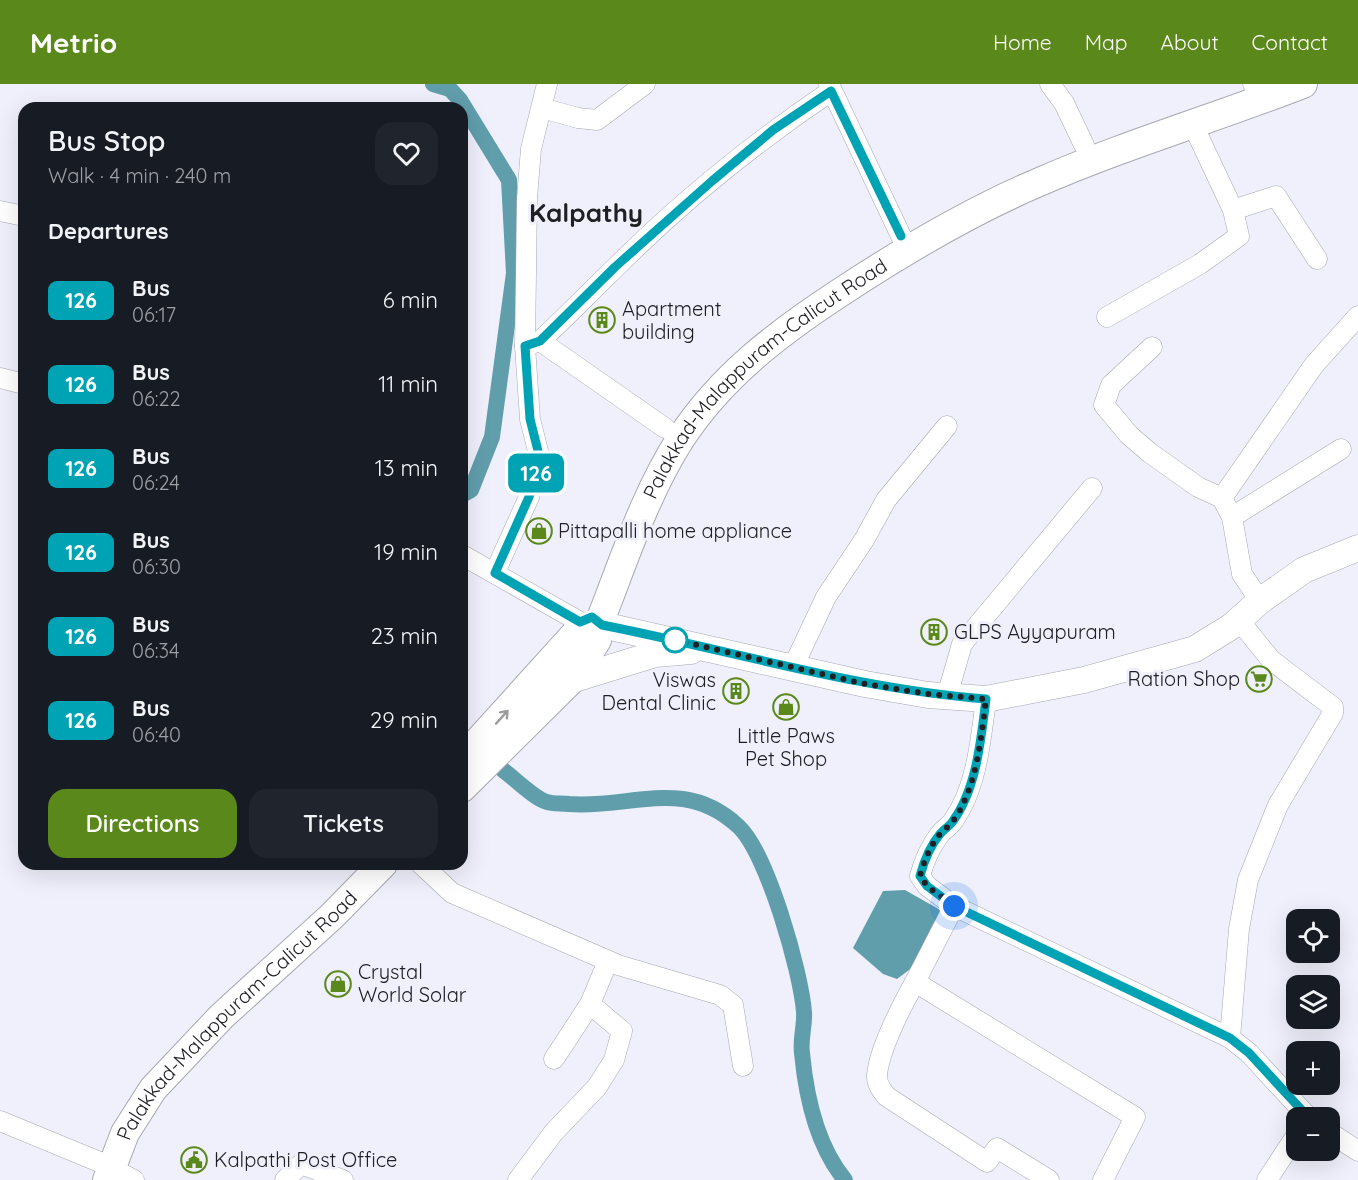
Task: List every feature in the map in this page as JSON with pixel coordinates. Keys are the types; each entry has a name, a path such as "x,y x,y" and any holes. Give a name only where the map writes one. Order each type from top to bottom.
{"highway":[{"name":"Palakkad-Malappuram-Calicut Road","path":"468,782 571,680 590,626 626,503 665,428 698,386 734,351 801,300 901,236 1011,178 1084,145 1254,84"},
{"name":"Palakkad-Malappuram-Calicut Road","path":"468,753 590,626 680,439 709,399 735,372 789,326 865,276 942,230 1035,184 1303,84"},
{"name":"Palakkad-Malappuram-Calicut Road","path":"110,1174 117,1129 140,1093 271,949 352,870"},
{"name":"Palakkad-Malappuram-Calicut Road","path":"110,1174 126,1133 153,1089 222,1016 332,916 377,870"}],"main road":[{"path":"590,626 715,649 865,684 947,696 986,699 1084,680 1196,649 1304,570 1358,548"},
{"path":"571,680 655,654 715,649"}],"street":[{"path":"495,573 529,497 540,459 530,419 532,344 526,198 531,149 547,84"},
{"path":"542,108 578,118 597,120 645,84"},
{"path":"1050,84 1064,103 1084,145"},
{"path":"532,344 712,181 773,130 830,87 901,236"},
{"path":"1107,317 1200,264 1239,236 1233,210 1193,125"},
{"path":"1233,210 1276,196 1317,259"},
{"path":"0,211 18,215"},
{"path":"1222,498 1314,365 1358,316"},
{"path":"532,344 665,428"},
{"path":"1152,347 1111,385 1104,405 1128,435 1150,453 1198,487 1222,498 1232,517 1242,574 1260,601"},
{"path":"0,378 18,382"},
{"path":"793,667 826,597 864,540 886,500 947,426"},
{"path":"1232,517 1341,449"},
{"path":"947,696 962,644 1092,488"},
{"path":"468,558 590,626"},
{"path":"1230,1038 1239,929 1248,880 1278,805 1333,713 1333,707 1270,660 1238,619"},
{"path":"986,699 979,747 968,790 953,821 940,834 924,861 920,876 927,886 954,906 1230,1038 1249,1053 1299,1107"},
{"path":"427,870 452,893 608,961 720,995 733,1005 744,1066"},
{"path":"954,906 900,1008 877,1076 879,1086 886,1096 987,1162 997,1148 1042,1178"},
{"path":"554,1059 590,1004 608,961"},
{"path":"915,982 1135,1117 1103,1180"},
{"path":"518,1180 554,1132 597,1087 614,1060 622,1031 590,1004"},
{"path":"0,1121 110,1174"},
{"path":"1340,1139 1358,1151"},
{"path":"1267,1180 1286,1151"},
{"path":"285,1180 301,1164 343,1180"}],"water":[{"path":"905,890 942,911 917,964 897,979 883,974 853,948 883,891"}],"waterway":[{"path":"433,84 450,89 461,102"},
{"path":"450,89 453,84"},
{"path":"468,113 509,180 514,273 492,437 471,490 468,492"},
{"path":"503,770 537,797 549,803 592,804 677,798 698,802 718,811 738,826 760,860 781,914 796,970 804,1012 802,1048 814,1120 827,1152 845,1180"}],"bus line":[{"name":"126","path":"901,236 831,91 773,130 615,267 540,341 525,346 530,419 540,459 529,497 512,540 495,573 580,622 592,617 600,621 602,625 865,684 928,694 986,699 979,747 968,790 953,821 940,834 924,861 920,876 927,886 954,906 1230,1038 1249,1053 1298,1107"}],"place":[{"name":"Apartment building","path":"602,320"},
{"name":"Pittapalli home appliance","path":"539,531"},
{"name":"GLPS Ayyapuram","path":"934,632"},
{"name":"Ration Shop","path":"1259,679"},
{"name":"Viswas Dental Clinic","path":"736,691"},
{"name":"Little Paws Pet Shop","path":"786,707"},
{"name":"Crystal World Solar","path":"338,984"},
{"name":"Kalpathi Post Office","path":"194,1160"}],"district":[{"name":"Kalpathy","path":"586,213"}],"route":[{"path":"675,640 865,684 928,694 986,699 979,747 968,790 953,821 940,834 924,861 920,876 927,886 954,906"}]}
